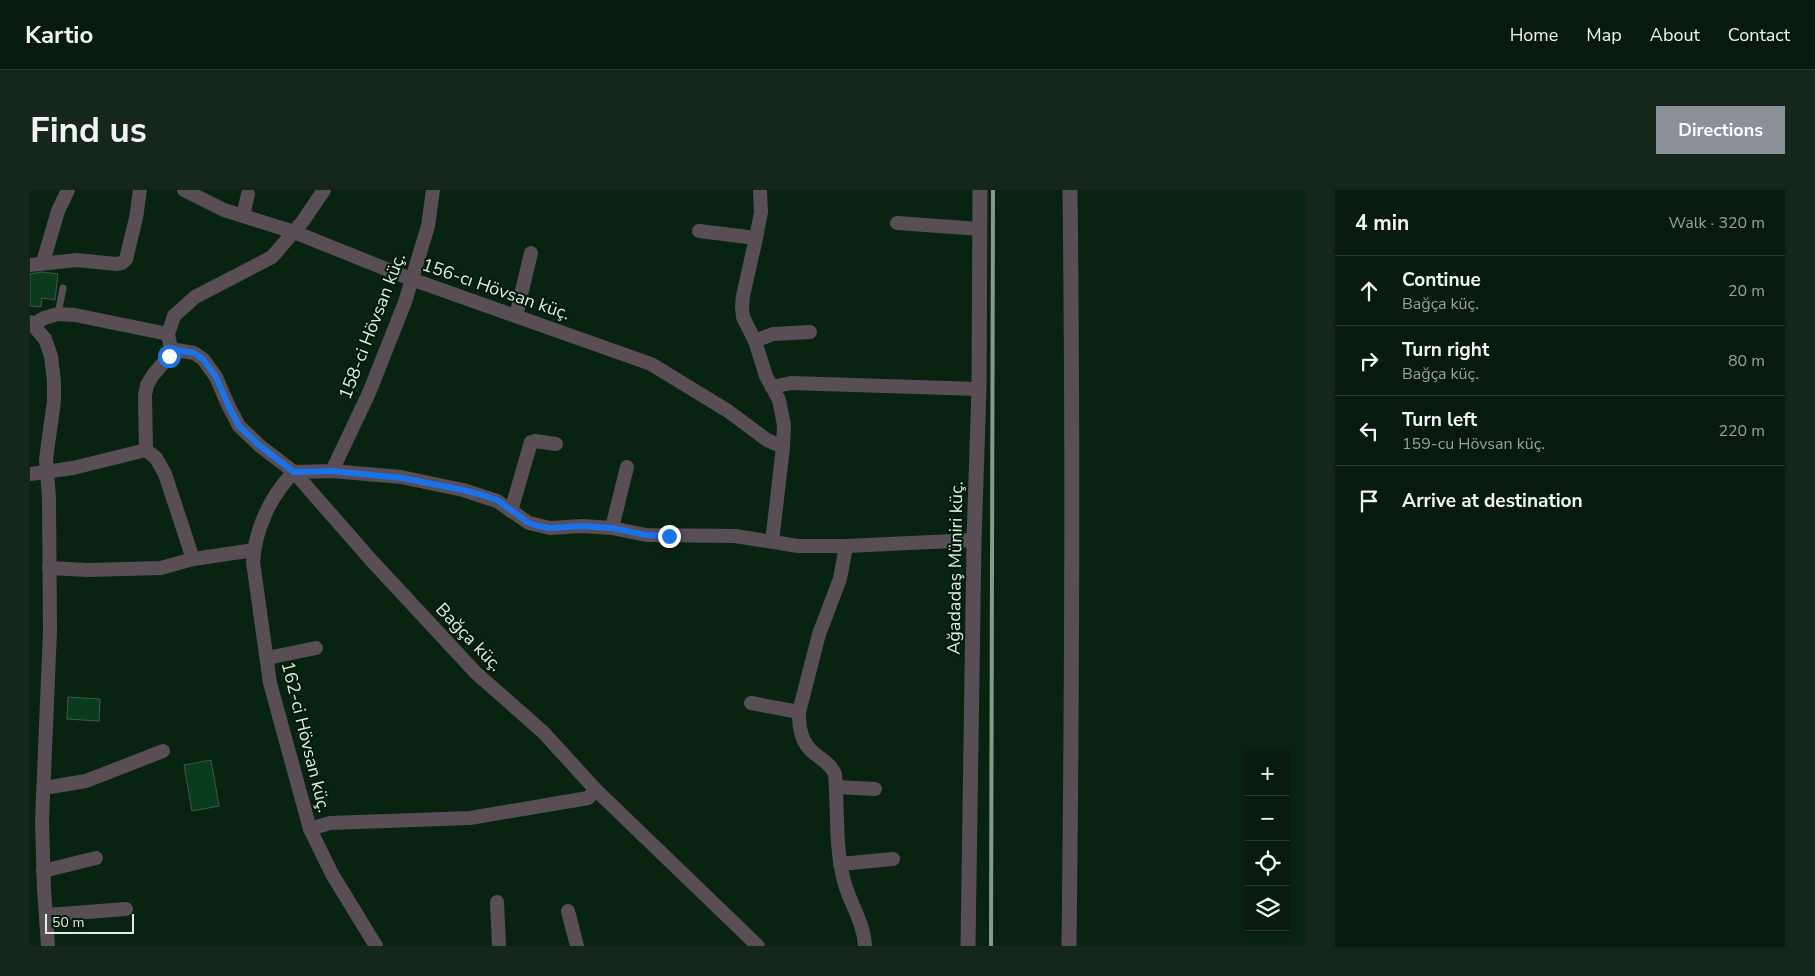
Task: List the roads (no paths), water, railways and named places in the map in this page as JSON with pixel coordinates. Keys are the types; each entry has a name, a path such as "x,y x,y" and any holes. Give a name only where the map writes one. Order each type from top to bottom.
{"street":[{"path":"68,190 37,264 90,260 116,264 122,263 126,259 136,218 140,190"},
{"name":"156-cı Hövsan küç.","path":"184,190 210,204 294,232 412,280 651,364 728,412 767,440 784,447"},
{"path":"146,450 145,395 147,385 169,356 171,349 168,334 174,316 195,297 272,257 294,232 324,190"},
{"name":"158-ci Hövsan küç.","path":"332,471 368,393 412,280 428,226 432,190"},
{"path":"760,190 761,212 742,307 743,317 755,342 766,376 779,400 784,425 784,447 772,542"},
{"name":"Ağadadaş Müniri küç.","path":"968,946 974,540 979,389 980,190"},
{"path":"1069,946 1072,724 1070,190"},
{"path":"243,216 248,194"},
{"path":"896,223 980,229"},
{"path":"699,231 756,238"},
{"path":"516,316 531,253"},
{"path":"48,946 42,821 50,631 49,498 46,472 54,401 54,382 51,356 45,339 32,324 58,314 75,315 168,334"},
{"path":"755,342 773,334 810,332"},
{"name":"Bağça küç.","path":"171,349 194,353 203,359 216,377 239,426 260,446 294,472 371,560 476,673 543,732 596,790 758,946"},
{"path":"772,387 791,384 979,389"},
{"path":"511,511 531,442 556,444"},
{"path":"30,474 73,468 146,450"},
{"path":"146,450 156,458 165,474 193,559"},
{"path":"612,528 627,467"},
{"path":"294,472 332,471 402,478 463,490 497,500 529,523 544,527 582,526 612,528 646,535 718,535 798,546 846,546 974,540"},
{"name":"162-ci Hövsan küç.","path":"294,472 282,484 264,516 254,550 253,562 270,683 310,829 332,874 376,946"},
{"path":"846,546 840,579 819,634 799,712 801,736 807,747 831,765 835,774 840,864 843,880 864,934 865,946"},
{"path":"50,568 88,570 161,568 193,559 254,550"},
{"path":"267,658 316,648"},
{"path":"751,703 799,712"},
{"path":"44,788 86,780 163,752"},
{"path":"836,787 875,790"},
{"path":"310,829 330,823 470,818 588,798 596,790"},
{"path":"44,871 96,858"},
{"path":"840,864 893,859"},
{"path":"497,902 499,946"},
{"path":"47,915 126,909"},
{"path":"568,911 576,946"}],"lane":[{"path":"58,314 63,288"}],"railway":[{"path":"991,946 993,190"}]}
